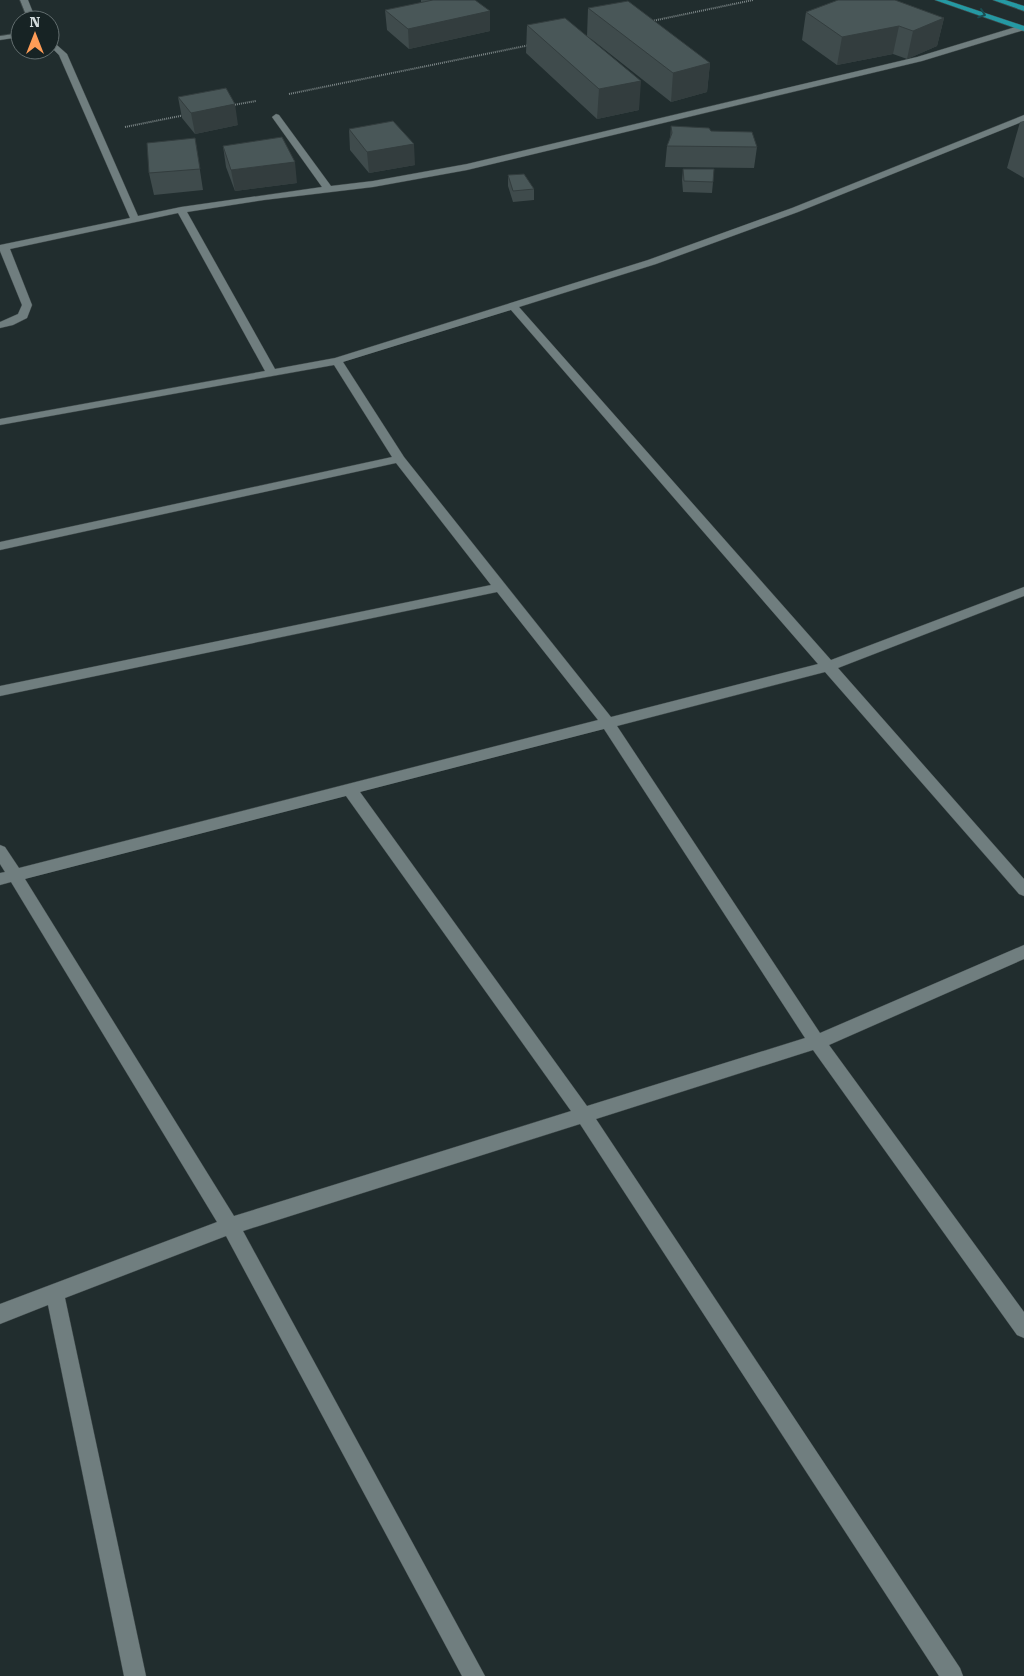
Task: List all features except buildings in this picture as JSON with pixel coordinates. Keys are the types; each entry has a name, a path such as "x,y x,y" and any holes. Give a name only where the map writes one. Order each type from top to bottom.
{"highway":[{"path":"939,0 1023,29"},
{"path":"997,0 1024,9"}],"street":[{"path":"0,325 23,316 27,305 2,248 181,210 264,196 329,190 467,167 910,61 1023,29"},
{"path":"60,51 63,54 135,219"},
{"path":"276,117 329,190"},
{"path":"0,422 338,361 652,262 796,210 1024,118"},
{"path":"181,210 272,374"},
{"path":"513,306 1024,890"},
{"path":"338,361 398,459 607,722 817,1042 1024,1328"},
{"path":"0,546 398,459"},
{"path":"0,691 500,587"},
{"path":"7,877 829,666 1024,591"},
{"path":"350,790 583,1114 952,1676"},
{"path":"0,851 7,877 230,1226 474,1676"},
{"path":"0,1314 230,1226 817,1042 1024,952"},
{"path":"55,1294 135,1676"}],"path":[{"path":"649,21 753,0"},
{"path":"282,96 534,45"},
{"path":"233,105 262,100"},
{"path":"97,133 184,115"}]}
